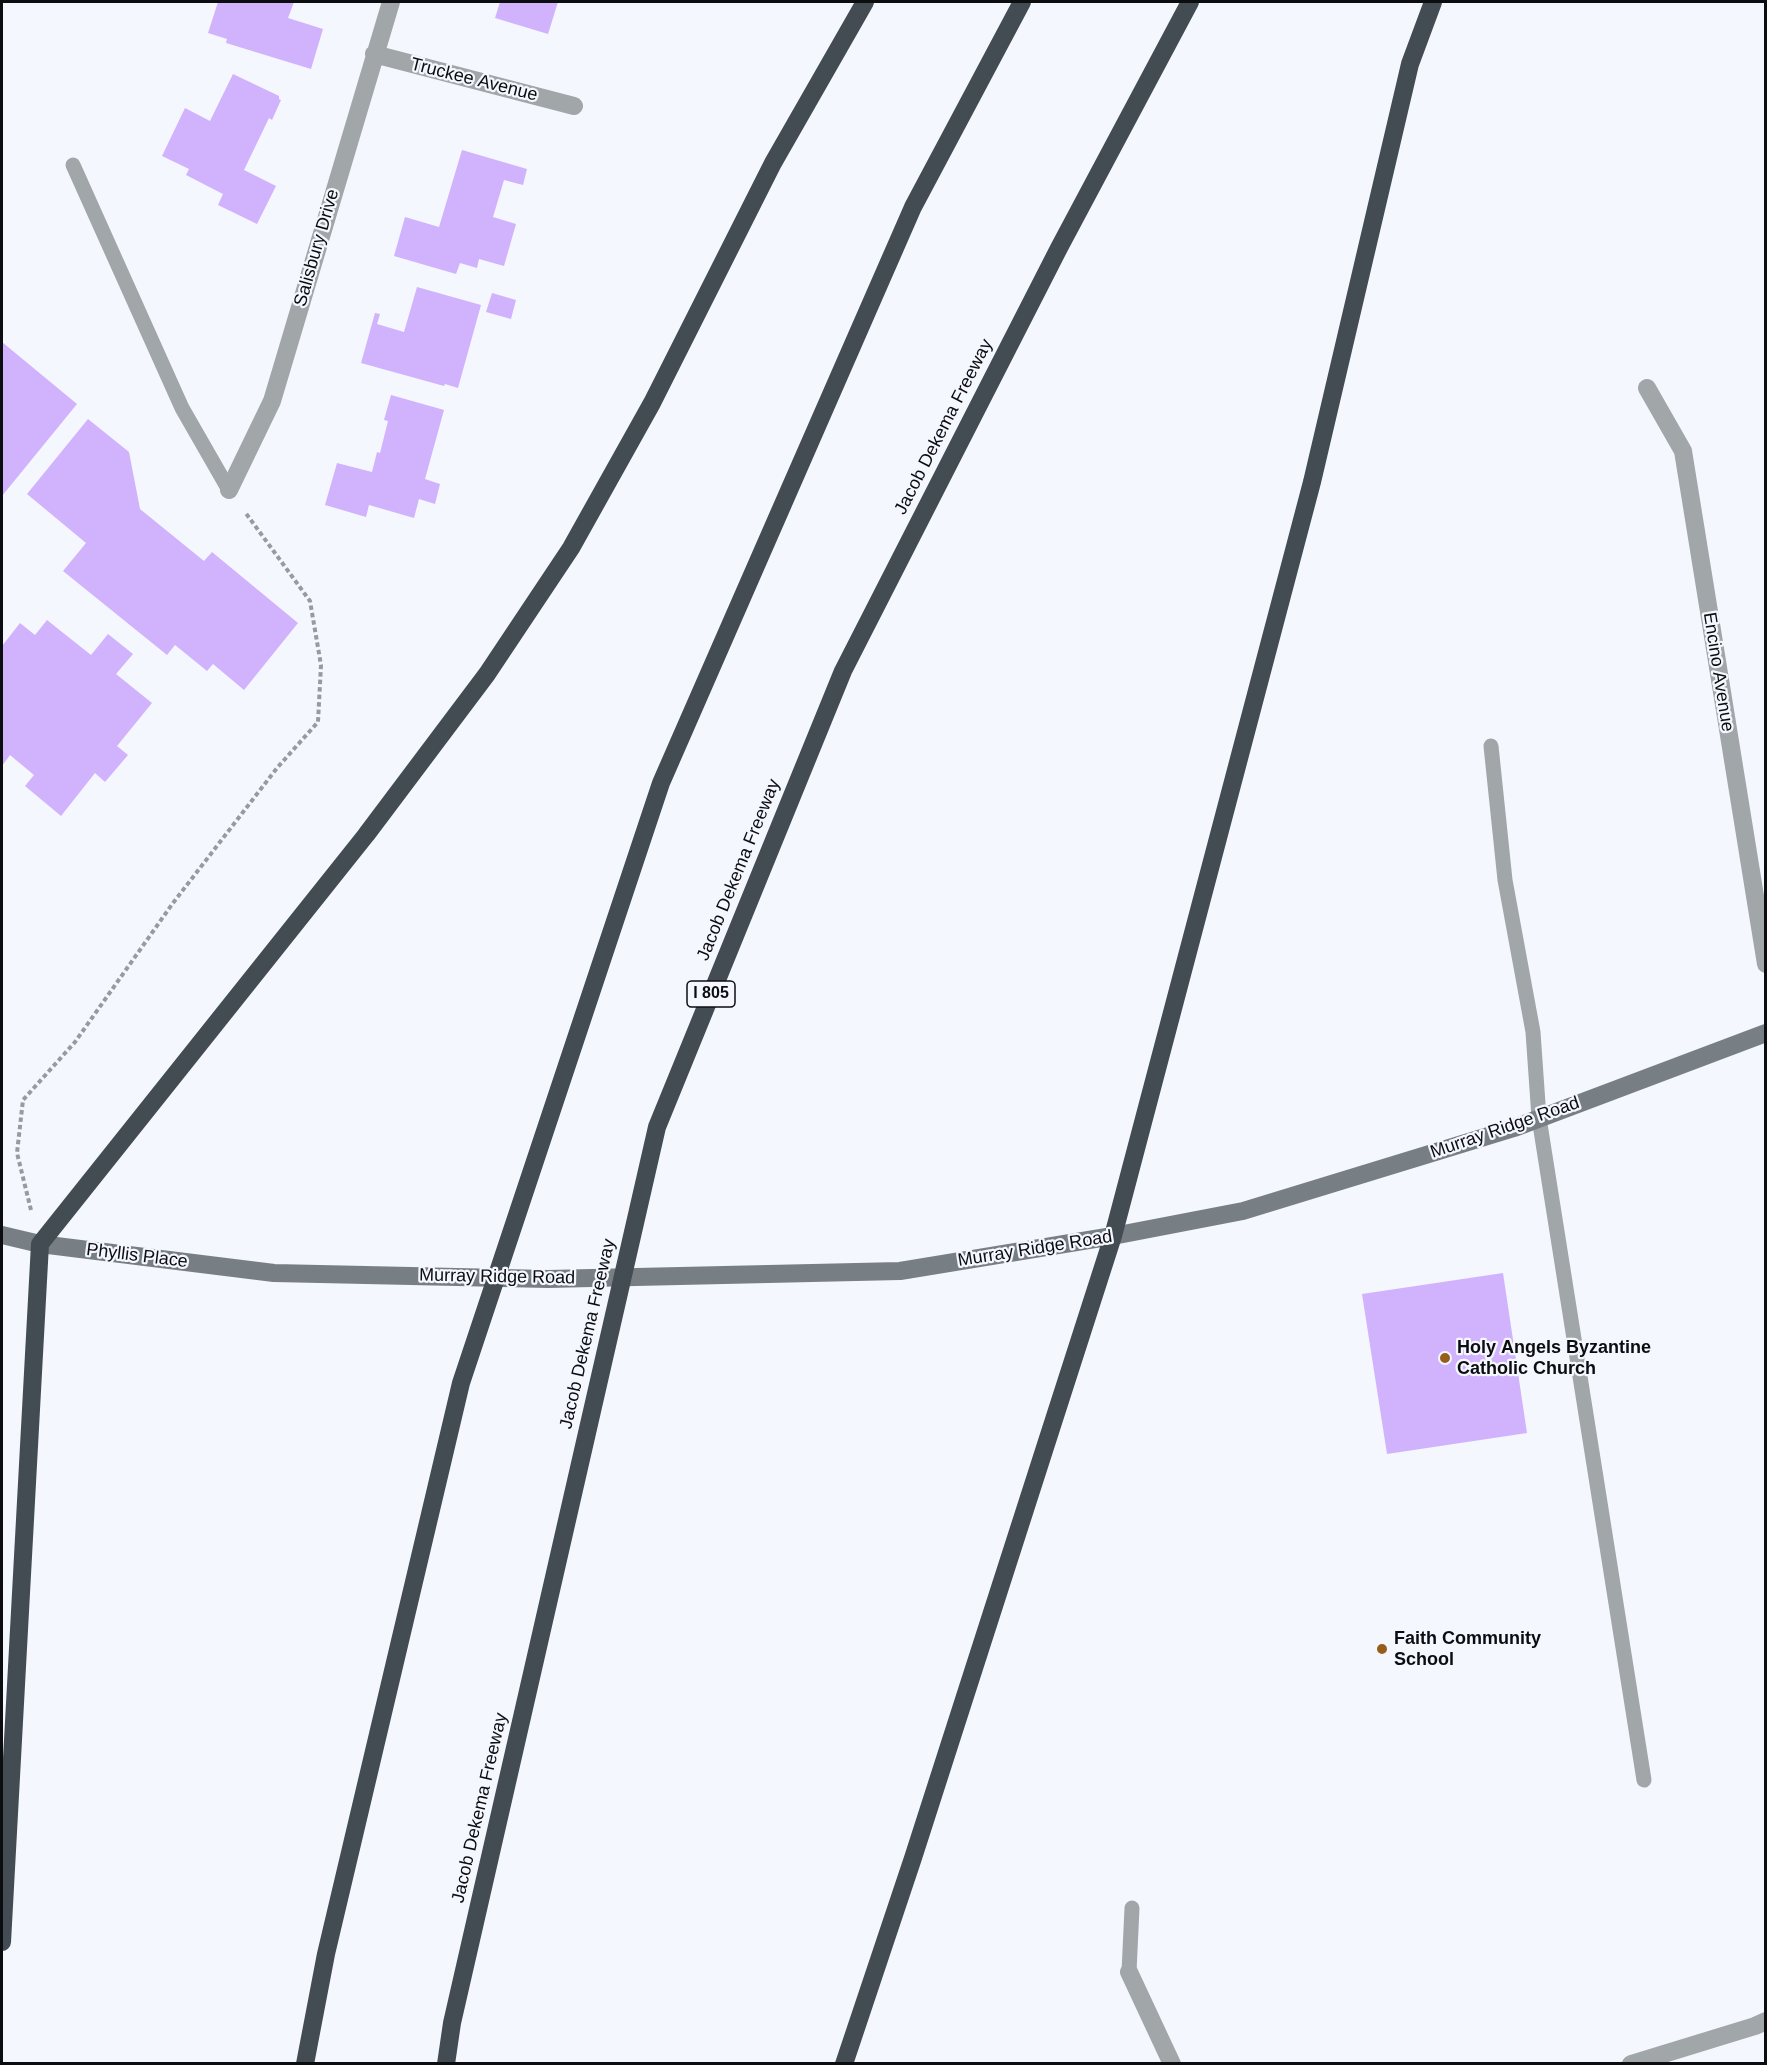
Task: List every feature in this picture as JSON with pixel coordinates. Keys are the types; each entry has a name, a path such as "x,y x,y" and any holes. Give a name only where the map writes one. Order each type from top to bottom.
{"highway":[{"path":"2,1942 40,1245 366,835 487,674 552,577 571,548 652,403 773,163 865,2"},
{"path":"305,2064 326,1954 461,1383 661,783 913,207 1022,2"},
{"name":"Jacob Dekema Freeway","path":"446,2064 455,2012 657,1126 843,671 1059,248 1190,2"},
{"path":"844,2064 913,1858 1113,1236 1312,482 1410,64 1433,2"}],"main road":[{"name":"Murray Ridge Road","path":"274,1273 549,1279 900,1271 1113,1236 1244,1211 1503,1131 1766,1033"},
{"name":"Phyllis Place","path":"2,1235 40,1245 274,1273"}],"street":[{"name":"Salisbury Drive","path":"229,490 272,401 391,2"},
{"name":"Truckee Avenue","path":"374,54 574,106"},
{"name":"Encino Avenue","path":"1647,388 1683,451 1766,964"},
{"path":"1129,1972 1172,2064"},
{"path":"1631,2064 1766,2021"}],"lane":[{"path":"73,165 182,408 229,490"},
{"path":"1491,746 1504,880 1533,1032 1539,1118 1644,1779"},
{"path":"1129,1972 1132,1908"}],"path":[{"path":"40,1245 17,1153 22,1100 75,1042 173,903 277,768 318,722 321,665 310,601 229,490"}],"building":[{"path":"218,2 294,2 288,18 323,29 311,69 226,43 227,39 208,33"},
{"path":"500,2 558,2 548,34 495,18"},
{"path":"233,74 279,96 281,100 272,120 269,118 244,170 276,186 257,224 218,205 223,194 186,175 189,169 162,156 185,108 210,121"},
{"path":"462,150 527,169 523,185 504,180 493,217 516,224 504,266 479,259 477,268 460,263 456,274 394,256 405,217 439,227"},
{"path":"417,287 481,305 458,388 361,363 375,313 380,314 377,324 404,332"},
{"path":"492,293 516,300 511,319 486,312"},
{"path":"2,342 77,404 2,496"},
{"path":"391,395 444,410 425,479 440,484 435,504 419,499 414,518 369,505 366,517 325,505 337,463 372,472 377,452 380,453 388,421 384,420"},
{"path":"88,419 129,452 140,509 204,561 212,552 298,623 244,690 213,664 207,671 175,645 167,655 63,571 86,543 27,494"},
{"path":"47,620 91,655 108,634 133,654 116,674 152,703 117,746 128,755 105,782 95,773 61,816 25,786 34,775 10,755 2,766 2,646 20,623 35,635"},
{"path":"1503,1273 1527,1433 1387,1454 1362,1294"}],"place":[{"name":"Holy Angels Byzantine Catholic Church","path":"1445,1358"},
{"name":"Faith Community School","path":"1382,1649"}]}
